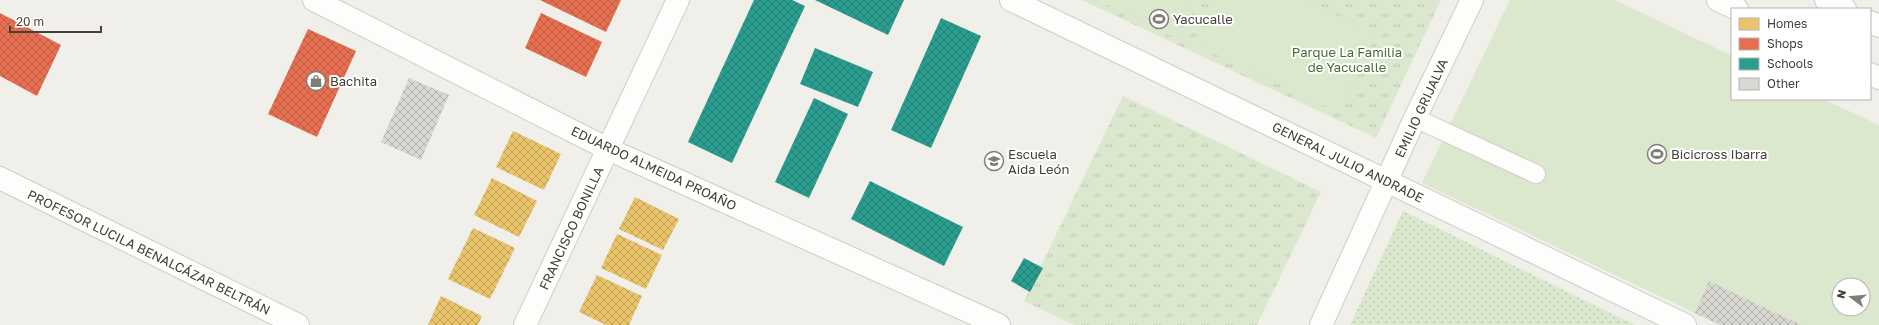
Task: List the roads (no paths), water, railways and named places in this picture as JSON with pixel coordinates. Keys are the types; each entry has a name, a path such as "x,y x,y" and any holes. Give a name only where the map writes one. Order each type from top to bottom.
{"street":[{"name":"EDUARDO ALMEIDA PROAÑO","path":"314,0 608,149 999,325"},
{"name":"FRANCISCO BONILLA","path":"525,325 678,0"},
{"name":"GENERAL JULIO ANDRADE","path":"1011,0 1388,180 1685,325"},
{"name":"EMILIO GRIJALVA","path":"1321,325 1415,118 1472,0"},
{"path":"1718,0 1735,8"},
{"path":"1826,0 1843,8"},
{"name":"PROFESOR LUCILA BENALCÁZAR BELTRÁN","path":"0,178 298,325"}],"lane":[{"path":"1415,118 1536,174"}],"place":[{"name":"Yacucalle","path":"1159,19"},
{"name":"Bachita","path":"316,81"},
{"name":"Bicicross Ibarra","path":"1657,154"},
{"name":"Escuela Aida León","path":"994,161"}],"park label":[{"name":"Parque La Familia de Yacucalle","path":"1347,60"}]}
